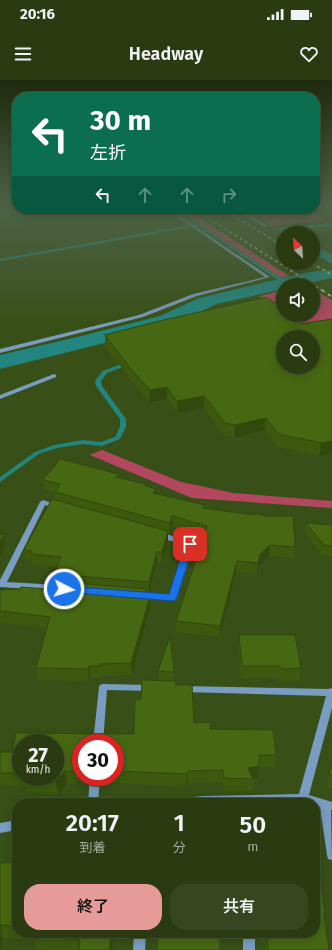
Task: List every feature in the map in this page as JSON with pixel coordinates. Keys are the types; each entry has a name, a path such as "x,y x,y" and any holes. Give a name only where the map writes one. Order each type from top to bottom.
{"street":[{"path":"0,351 134,318 195,295 268,277 222,246"},
{"path":"0,397 54,376"},
{"path":"64,589 1,584 43,502 65,509"},
{"path":"134,595 172,598 190,544 153,534"},
{"path":"99,734 103,687 158,688"},
{"path":"174,689 332,692 329,716 303,798"},
{"path":"93,798 94,786"},
{"path":"329,805 332,855"},
{"path":"0,828 12,826"},
{"path":"139,950 140,938"},
{"path":"249,938 249,950"}],"shaded area":[{"path":"232,246 242,246 276,268 276,270 280,270 289,276 281,278"},
{"path":"276,292 276,307 272,306 260,296"},
{"path":"320,293 332,300 332,321 289,325 286,322 320,322"},
{"path":"102,450 181,482 234,493 332,501 332,508 192,498 90,455"}],"water":[{"path":"320,248 332,255 332,264 320,257"},
{"path":"332,270 332,278 320,281 320,278 284,278 309,272"},
{"path":"276,280 276,291 217,304 183,320 145,333 0,369 0,355 160,316 199,298"}],"building":[{"path":"267,297 276,304 276,322 298,322 300,324 332,319 332,441 321,443 279,434 266,418 235,425 225,423 204,396 177,401 167,387 150,390 130,368 105,335 159,321"},
{"path":"60,459 119,474 116,477 144,484 156,489 153,493 205,505 202,508 254,515 255,513 265,516 293,516 295,547 270,545 260,554 258,563 237,561 220,626 176,621 207,526 172,516 170,523 55,492 60,484 43,480"},
{"path":"52,499 168,531 162,552 157,552 149,582 54,574 61,557 32,554 32,551 24,549"},
{"path":"306,523 332,525 332,546 324,545"},
{"path":"0,534 4,535 0,542"},
{"path":"51,581 146,589 144,595 150,596 131,663 100,664 100,666 89,666 88,669 36,668 50,617 0,611 0,590 20,589 21,587 48,589"},
{"path":"239,635 295,635 301,668 282,669 280,666 242,666"},
{"path":"170,636 174,672 158,671"},
{"path":"142,680 175,681 176,685 192,685 194,723 211,722 210,729 273,730 276,755 259,755 259,766 248,768 253,779 224,778 223,770 188,771 187,774 124,771 124,734 72,734 72,771 64,772 64,734 16,734 16,733 134,734 135,700 141,699"},
{"path":"0,752 12,752 12,773 0,773"},
{"path":"332,759 332,776 329,775"},
{"path":"12,862 12,926 0,925 0,863"},
{"path":"320,870 329,950 268,950 267,938 320,938"},
{"path":"57,938 111,938 109,950 79,950 80,940"},
{"path":"158,938 220,938 220,950 157,950"}],"waterway":[{"path":"0,260 81,246"},
{"path":"229,246 278,278"},
{"path":"0,480 37,453 56,446 83,442 102,444 118,438 123,427 123,419 99,386 98,381 105,372 129,363"}],"railway":[{"path":"252,246 323,291"},
{"path":"320,268 332,275"},
{"path":"322,290 332,297"}],"route":[{"path":"64,589 172,598 190,544"}]}
